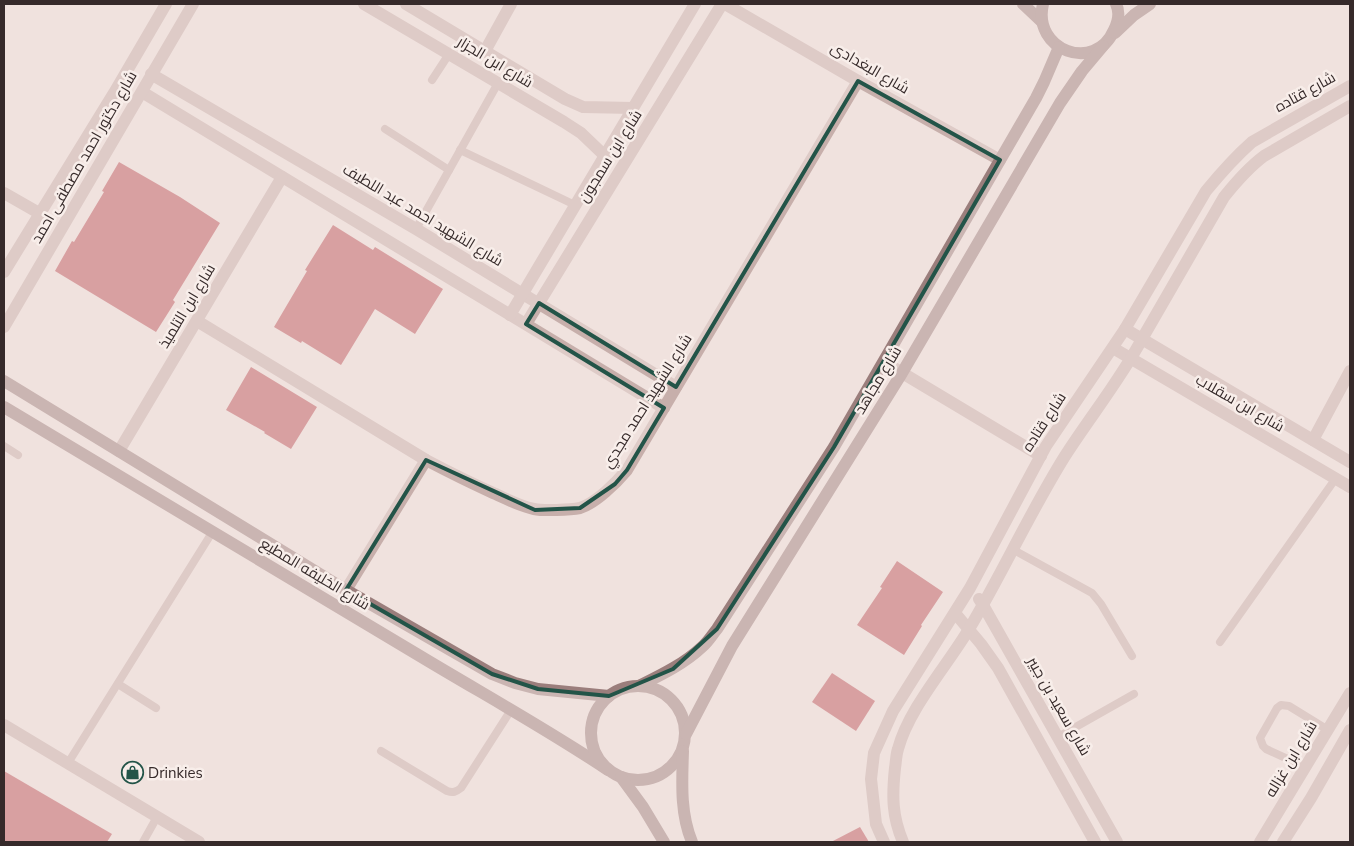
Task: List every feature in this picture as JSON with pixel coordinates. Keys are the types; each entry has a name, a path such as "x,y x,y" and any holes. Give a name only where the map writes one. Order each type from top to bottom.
{"street":[{"name":"شارع دكتور احمد مصطفى احمد","path":"4,272 166,4"},
{"name":"شارع دكتور احمد مصطفى احمد","path":"4,328 193,4"},
{"name":"شارع ابن الجزار","path":"364,4 564,122 581,133 605,156"},
{"name":"شارع ابن الجزار","path":"406,4 564,99 583,107 633,108"},
{"path":"485,51 511,4"},
{"name":"شارع ابن سمجون","path":"510,315 696,4"},
{"name":"شارع ابن سمجون","path":"526,324 724,4"},
{"name":"شارع البغدادى","path":"724,4 1000,160"},
{"path":"1023,4 1041,20"},
{"path":"1043,4 1041,20 1047,35 1058,47 1069,52 1081,53 1093,51 1107,41 1118,23 1118,8 1116,4"},
{"name":"شارع مجاهد","path":"686,734 732,646 902,372 1060,103 1082,71 1107,41 1134,15 1150,4"},
{"name":"شارع مجاهد","path":"639,686 673,669 690,657 718,630 834,447 884,362 1040,90 1058,47"},
{"name":"شارع الشهيد احمد عبد اللطيف","path":"151,74 539,302 676,387"},
{"name":"شارع الشهيد احمد مجدي","path":"197,321 426,460 516,504 535,510 580,508 596,499 615,484 627,470 858,81"},
{"name":"شارع قتاده","path":"884,842 876,824 873,804 871,779 874,753 893,711 970,588 1041,456 1125,329 1206,192 1234,159 1252,142 1350,86"},
{"path":"142,92 664,408"},
{"path":"903,842 896,824 894,812 893,790 898,750 914,714 969,630 1065,456 1131,359 1224,197 1239,178 1264,156 1350,106"},
{"name":"شارع ابن التلميذ","path":"119,452 282,176"},
{"path":"4,193 39,213"},
{"name":"شارع ابن سقلاب","path":"1125,329 1350,462"},
{"name":"شارع ابن سقلاب","path":"1113,348 1350,487"},
{"path":"884,362 1041,456 1054,476"},
{"path":"1290,451 1307,437 1350,371"},
{"name":"شارع الخليفه المطيع","path":"4,381 346,590 492,674 515,683 538,688 609,696"},
{"name":"شارع الخليفه المطيع","path":"4,407 421,657 572,745 608,770"},
{"path":"1314,465 1324,447"},
{"path":"1041,456 1065,456"},
{"path":"346,590 426,460"},
{"name":"شارع سعيد بن جبير","path":"970,588 983,604 1117,842"},
{"path":"955,613 998,668 1094,842"},
{"path":"421,657 431,640"},
{"path":"683,749 676,762 665,773 651,779 636,781 621,778 608,770 597,756 592,740 592,724 598,708 609,696 623,688 639,686 654,688 667,695 677,706 684,719 686,734 683,749 682,798 685,818 692,842"},
{"name":"شارع ابن غزاله","path":"1260,842 1350,693"},
{"path":"4,724 199,842"},
{"path":"1283,842 1312,798 1350,730"},
{"path":"621,778 643,807 664,842"}],"lane":[{"path":"432,80 449,54"},
{"path":"416,229 498,83"},
{"path":"385,129 450,170"},
{"path":"460,150 576,205"},
{"path":"4,446 18,455"},
{"path":"1220,642 1336,478"},
{"path":"68,763 212,531"},
{"path":"1012,549 1092,593 1101,604 1132,656"},
{"path":"118,684 156,708"},
{"path":"1058,737 1134,694"},
{"path":"1305,767 1266,749 1261,742 1260,738 1277,708 1285,704 1328,730"},
{"path":"381,751 446,791 457,791 461,788 511,710"},
{"path":"143,842 157,817"}],"highlighted area":[{"path":"858,81 1000,160 834,447 717,629 673,669 609,696 538,689 492,674 346,590 426,460 535,510 580,508 615,484 627,470 664,408 526,324 539,303 676,387"}],"building":[{"path":"119,162 180,197 220,223 173,300 175,302 156,332 55,271 104,192 102,191"},
{"path":"333,225 373,250 375,247 443,289 415,334 375,309 341,365 302,341 301,343 274,327 307,271 305,270"},
{"path":"251,367 317,407 291,449 226,410"},
{"path":"897,561 943,592 904,655 857,625 882,588 880,587"},
{"path":"832,673 875,701 856,731 812,702"},
{"path":"4,771 112,834 107,842 4,842"},
{"path":"860,827 869,842 831,842"}],"place":[{"name":"Drinkies","path":"132,773"}]}
